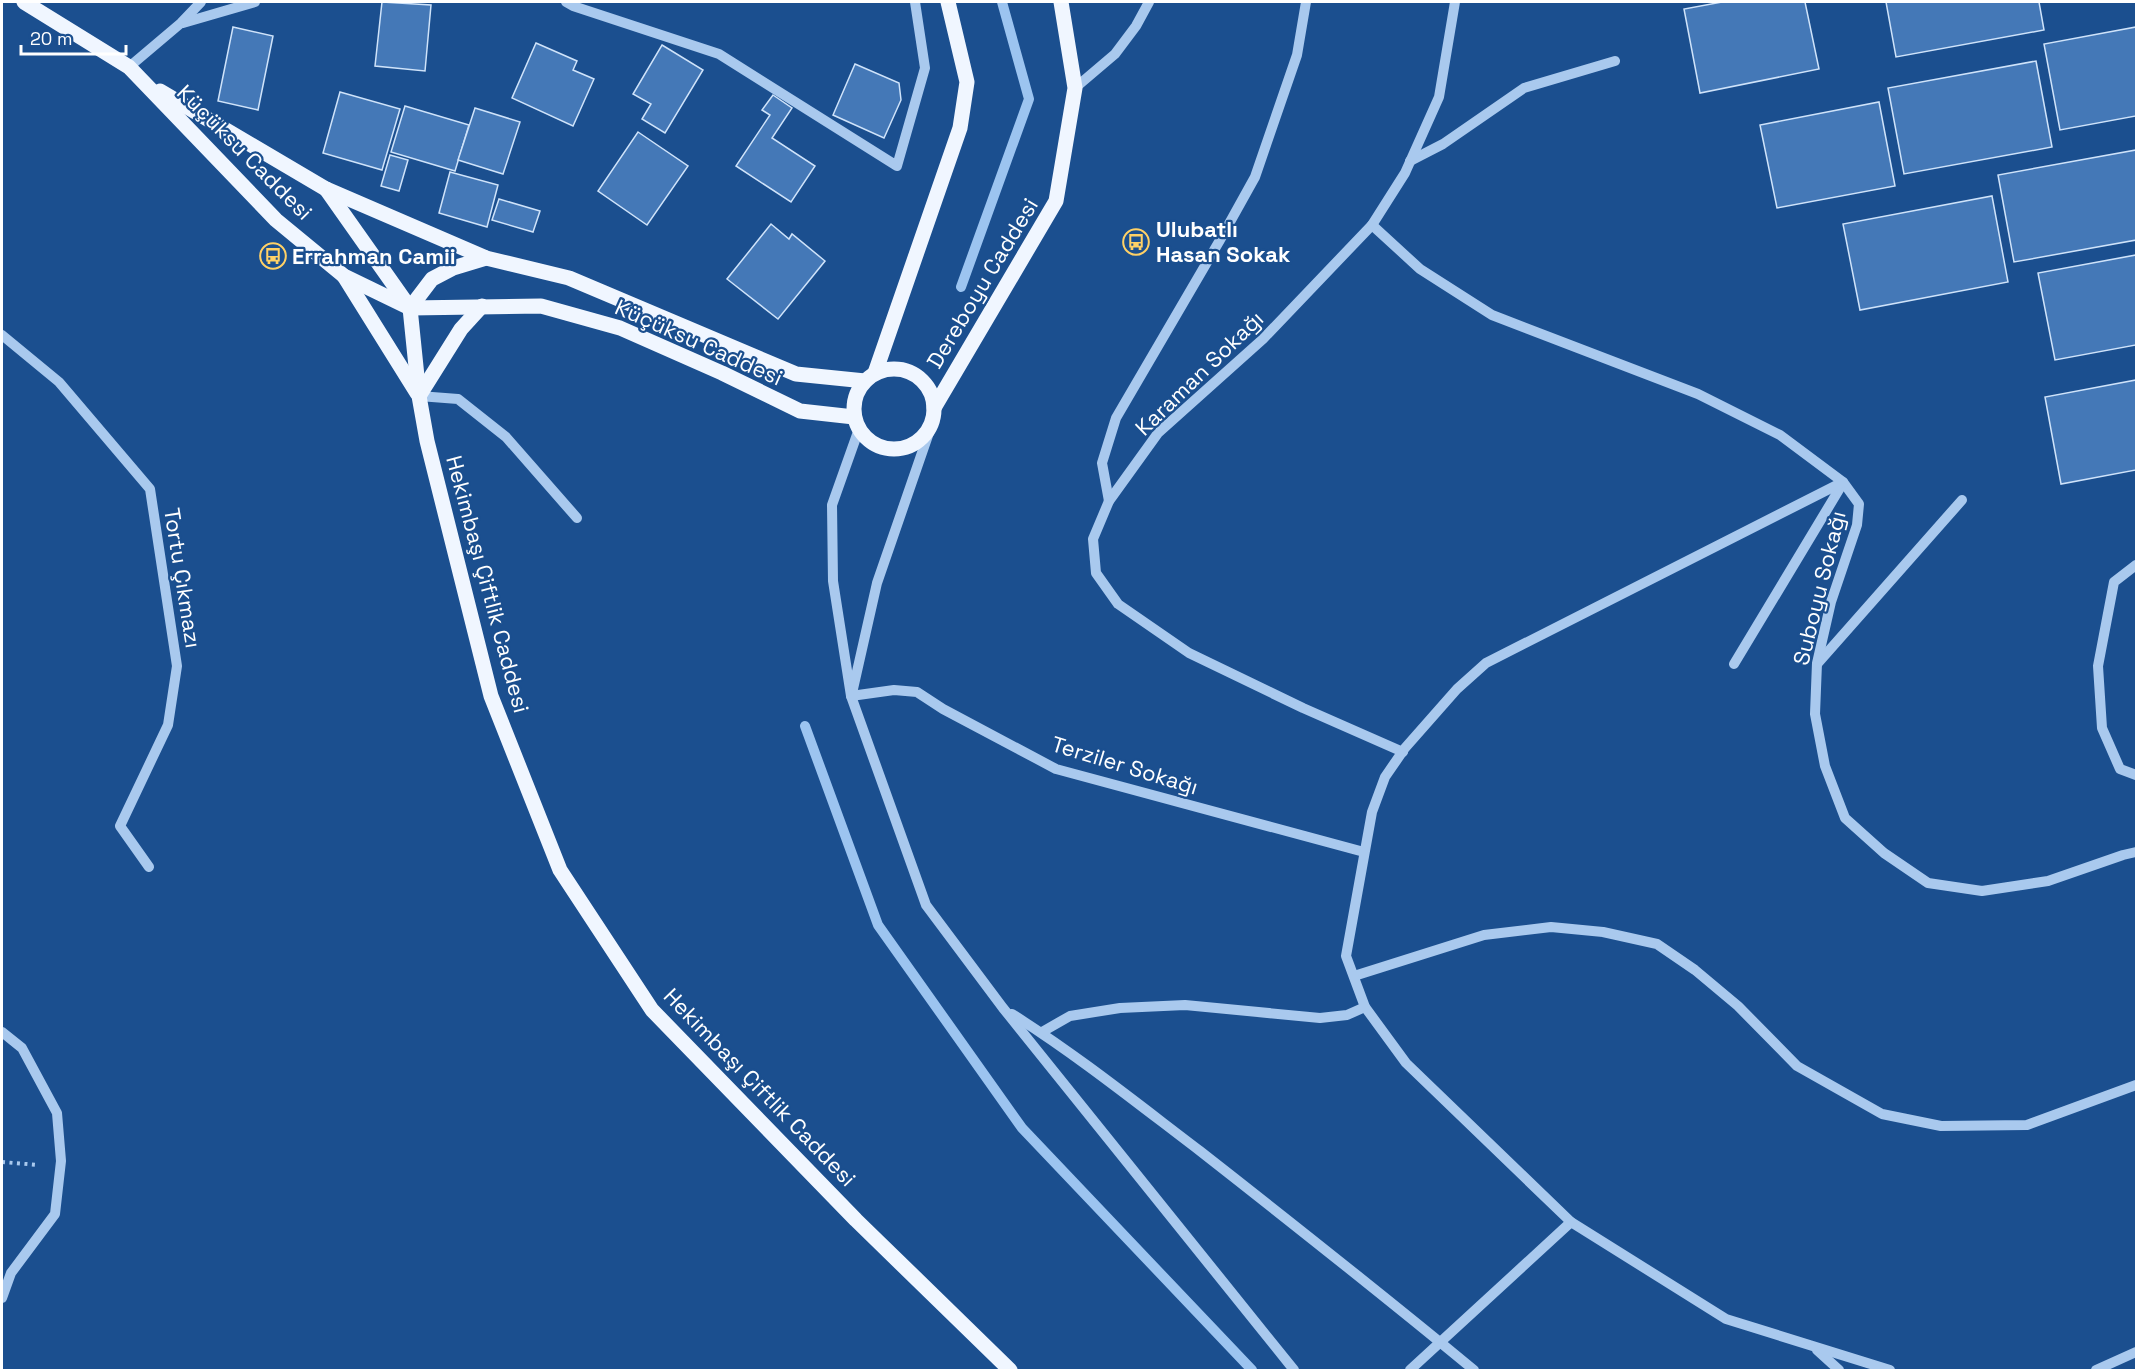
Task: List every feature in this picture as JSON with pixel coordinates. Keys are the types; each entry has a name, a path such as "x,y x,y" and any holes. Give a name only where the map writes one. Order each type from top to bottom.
{"main road":[{"name":"Küçüksu Caddesi","path":"24,2 129,67 276,220 344,276 410,308 541,306 620,328 722,373 800,411 856,423"},
{"path":"856,423 853,404 857,392 870,377 960,128 967,82 948,2"},
{"name":"Dereboyu Caddesi","path":"856,423 867,440 879,447 891,450 917,443 927,434 933,415 1056,201 1075,88 1061,2"},
{"name":"Küçüksu Caddesi","path":"144,82 326,189 486,258 569,278 796,374 870,377 895,369 914,374 932,394 933,415"},
{"path":"326,189 410,308 432,279 453,268 486,258"},
{"path":"344,276 419,396 461,329 482,306"},
{"name":"Hekimbaşı Çiftlik Caddesi","path":"410,308 419,396 427,441 491,696 560,870 651,1010 856,1220 1010,1371"}],"street":[{"path":"129,67 181,23 201,2"},
{"path":"181,23 255,2"},
{"path":"566,2 719,54 897,166 925,68 915,2"},
{"path":"1075,88 1115,54 1136,26 1149,2"},
{"path":"1109,501 1102,463 1116,417 1255,177 1298,55 1306,2"},
{"name":"Karaman Sokağı","path":"1403,752 1303,708 1189,653 1118,604 1096,573 1093,539 1109,501 1158,434 1263,339 1372,225 1405,173 1439,97 1455,2"},
{"path":"1410,161 1443,144 1524,88 1615,61"},
{"name":"Suboyu Sokağı","path":"1372,225 1420,269 1492,315 1698,394 1780,435 1843,482 1859,504 1857,525 1831,602 1817,663 1815,714 1825,766 1845,818 1884,853 1928,883 1982,891 2048,881 2136,852"},
{"name":"Tortu Çıkmazı","path":"2,335 59,382 150,489 177,666 168,725 120,826 149,867"},
{"path":"419,396 458,399 506,437 577,518"},
{"path":"851,696 877,583 933,415"},
{"path":"856,423 831,505 833,581 851,696 926,905 1003,1008 1294,1371"},
{"path":"1734,664 1843,482"},
{"path":"1843,482 1486,663 1457,689 1403,752 1385,777 1372,812 1346,956 1365,1007 1406,1063 1571,1222 1726,1319 1890,1371"},
{"path":"1817,663 1962,500"},
{"path":"2136,565 2114,582 2098,666 2102,728 2120,769 2136,775"},
{"name":"Terziler Sokağı","path":"851,696 894,690 917,692 943,709 1056,769 1364,852"},
{"path":"1354,976 1484,935 1551,927 1603,932 1657,945 1695,970 1738,1006 1797,1065 1882,1114 1941,1126 2027,1125 2136,1085"},
{"path":"1042,1032 1070,1016 1120,1008 1185,1005 1320,1018 1347,1015 1365,1007"},
{"path":"1003,1008 1042,1032 1107,1079 1290,1221 1474,1371"},
{"path":"2,1032 21,1048 57,1113 60,1167 55,1214 11,1273 2,1298"},
{"path":"1410,1371 1571,1222"},
{"path":"1815,1348 1839,1371"},
{"path":"2096,1371 2136,1352"}],"path":[{"path":"2,1162 60,1167"}],"building":[{"path":"382,2 431,5 425,71 375,66"},
{"path":"1722,2 1805,2 1819,69 1700,93 1684,9"},
{"path":"1886,2 2039,2 2044,30 1896,57"},
{"path":"233,27 273,36 258,110 218,101"},
{"path":"2136,27 2136,116 2060,130 2044,44"},
{"path":"536,43 577,61 573,70 594,79 573,126 512,98"},
{"path":"662,45 703,70 665,133 642,119 651,104 633,94"},
{"path":"2036,61 2052,147 1904,174 1888,88"},
{"path":"855,64 899,83 901,100 884,138 833,115"},
{"path":"340,92 400,109 382,170 323,153"},
{"path":"773,95 792,108 772,138 815,166 791,202 736,166 770,115 762,110"},
{"path":"1879,102 1895,186 1777,208 1760,125"},
{"path":"405,106 469,125 455,171 391,152"},
{"path":"475,108 520,122 503,174 458,160"},
{"path":"638,132 688,166 647,225 598,191"},
{"path":"2136,150 2136,240 2014,262 1998,175"},
{"path":"390,155 408,160 399,191 381,186"},
{"path":"450,172 498,185 487,227 439,213"},
{"path":"1992,196 2008,282 1860,310 1843,224"},
{"path":"499,199 540,211 533,232 492,220"},
{"path":"771,224 789,239 792,234 825,261 778,319 727,279"},
{"path":"2136,255 2136,345 2055,360 2038,273"},
{"path":"2136,380 2136,470 2061,484 2045,397"}],"waterway":[{"path":"961,287 1029,99 1002,2"},
{"path":"805,726 878,925 1022,1128 1252,1370"}],"place":[{"name":"Ulubatlı Hasan Sokak","path":"1136,242"},
{"name":"Errahman Camii","path":"273,256"}]}
